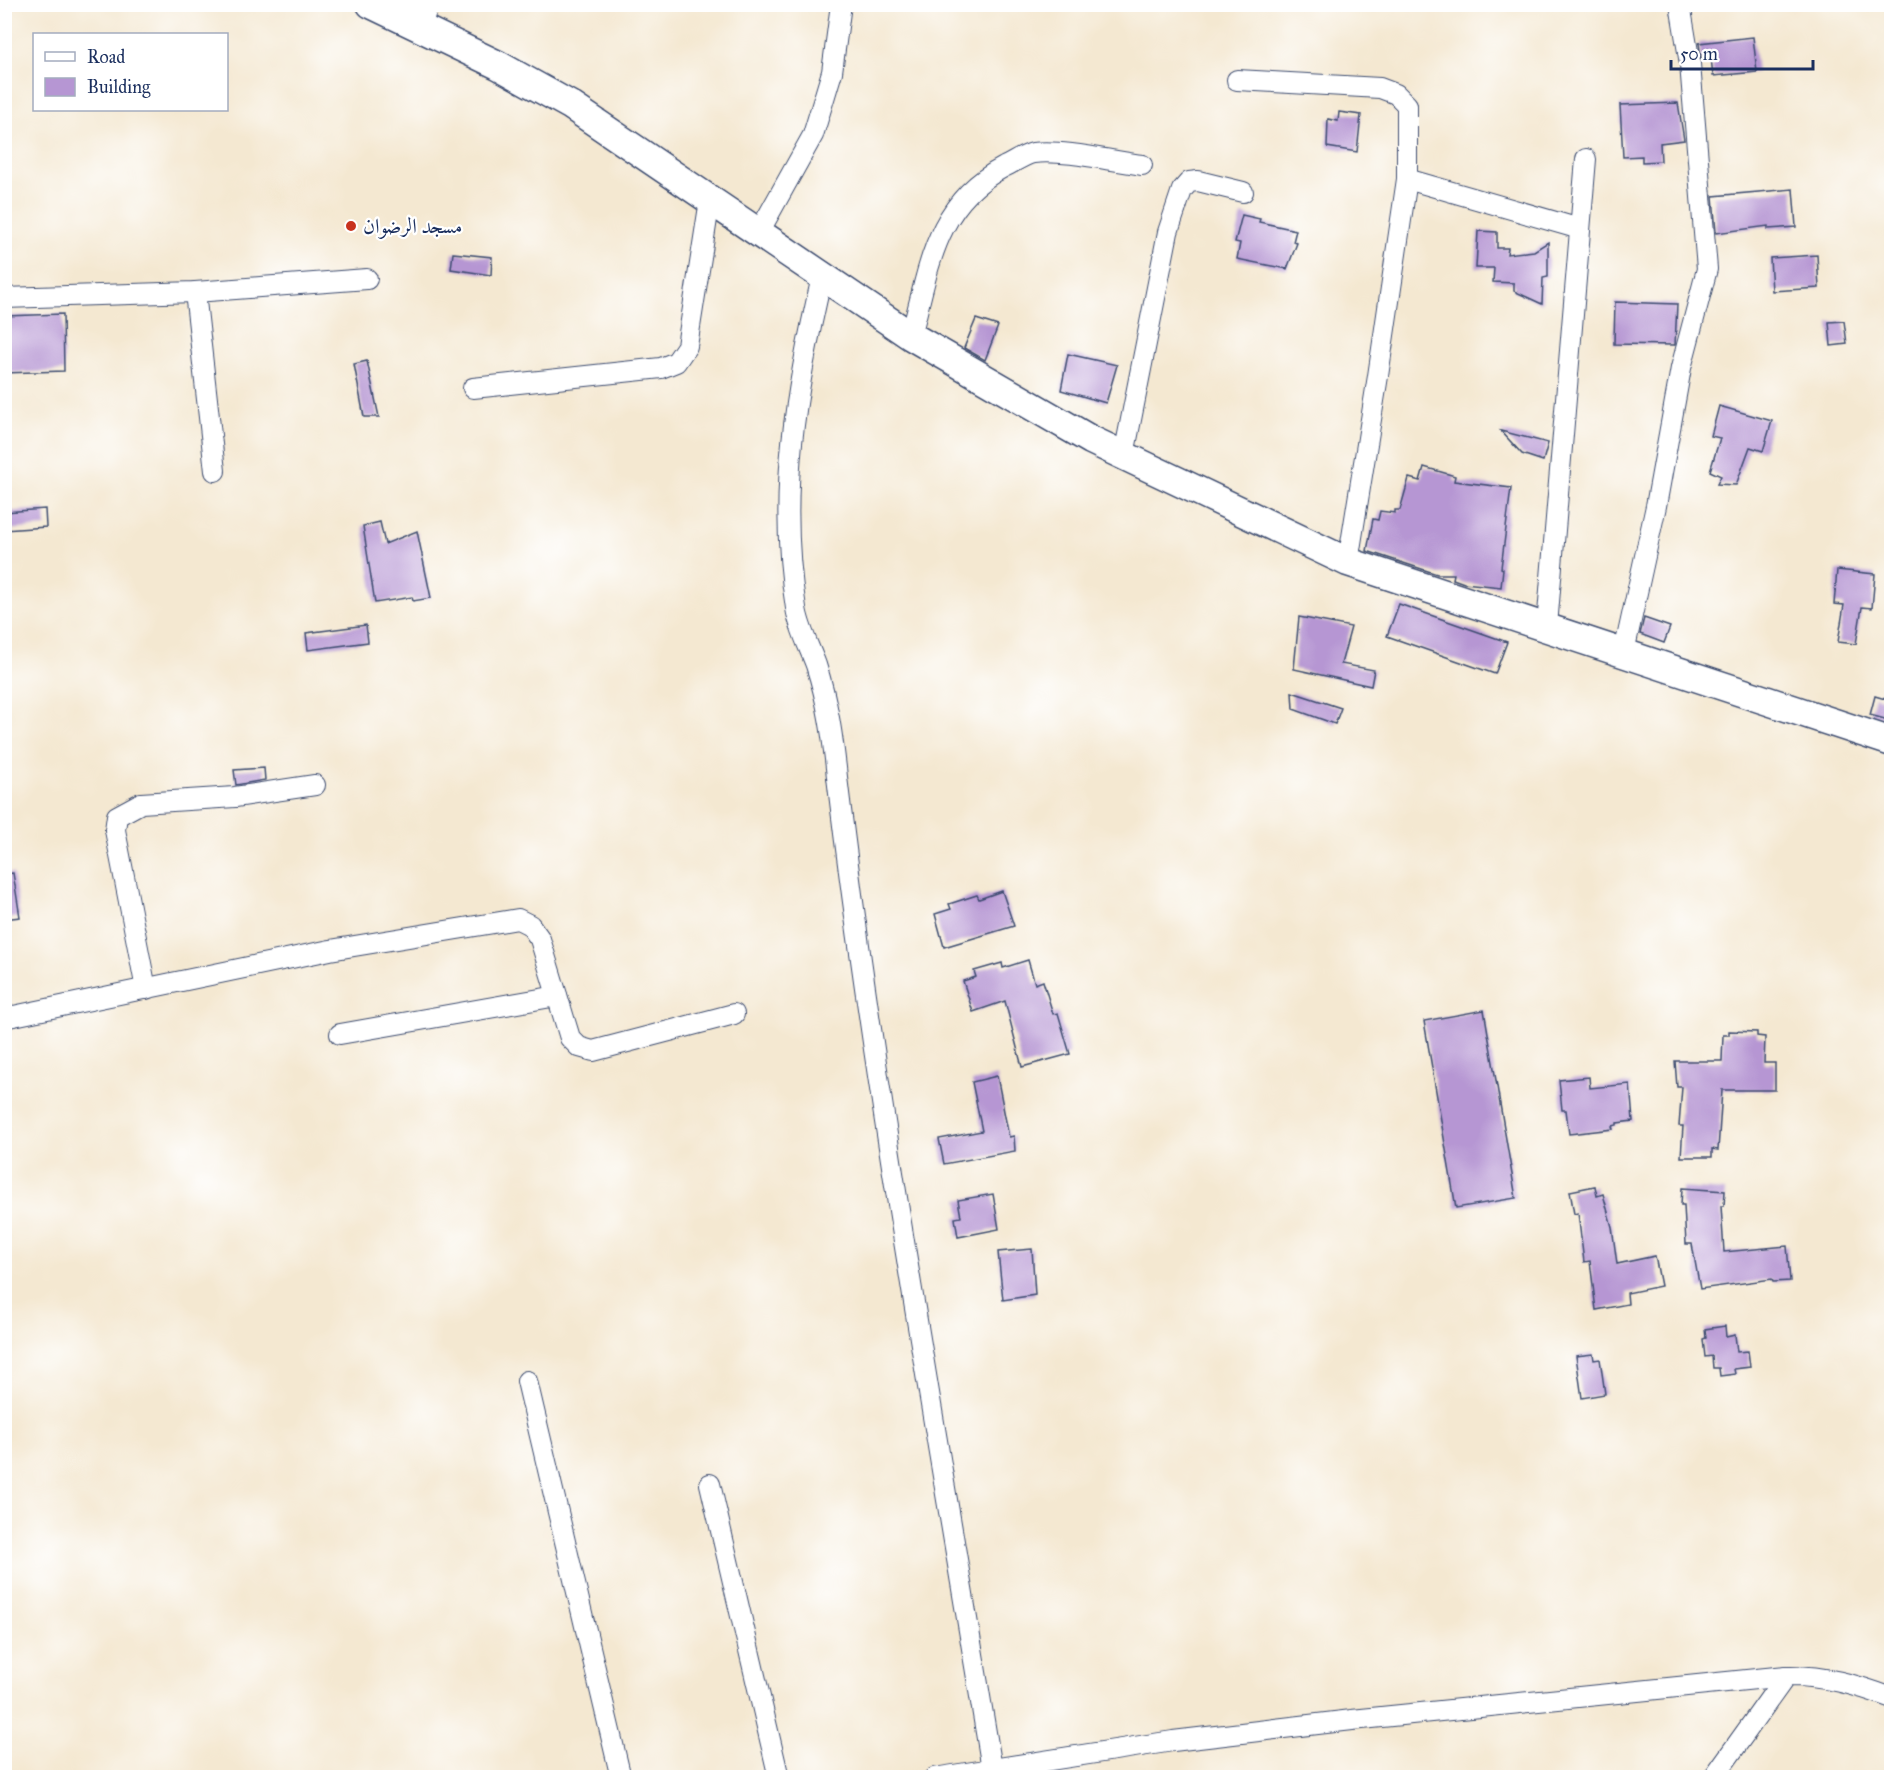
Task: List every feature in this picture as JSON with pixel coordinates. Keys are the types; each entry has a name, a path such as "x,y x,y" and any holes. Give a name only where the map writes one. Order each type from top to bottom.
{"street":[{"path":"371,4 424,16 498,65 570,105 911,336 1091,440 1348,562 1892,742"},
{"path":"758,234 813,135 832,72 841,4"},
{"path":"1624,652 1656,506 1681,368 1707,269 1690,64 1680,4"},
{"path":"1237,80 1380,88 1396,94 1407,105 1407,178 1348,562"},
{"path":"911,336 933,255 947,218 963,196 991,174 1032,153 1059,154 1142,165"},
{"path":"1547,626 1586,159"},
{"path":"1407,178 1580,229"},
{"path":"1124,455 1168,232 1182,190 1189,182 1198,181 1243,192"},
{"path":"472,388 661,368 676,362 687,346 710,201"},
{"path":"822,277 800,369 790,453 787,540 797,613 817,668 831,728 855,929 992,1769"},
{"path":"4,298 195,292 367,279"},
{"path":"195,292 215,471"},
{"path":"146,989 115,830 117,816 141,803 236,797 315,785"},
{"path":"4,1018 330,950 518,919 530,925 540,939 570,1038 579,1047 593,1051 734,1014"},
{"path":"340,1034 557,996"},
{"path":"527,1381 621,1778"},
{"path":"710,1484 779,1778"},
{"path":"934,1778 1173,1742 1352,1720 1786,1676 1812,1675 1862,1687 1892,1698"},
{"path":"1713,1778 1786,1676"}],"building":[{"path":"1753,37 1757,72 1713,76 1711,58 1701,59 1699,43"},
{"path":"1678,103 1684,140 1660,143 1661,161 1642,162 1642,156 1623,157 1620,105"},
{"path":"1339,112 1361,115 1357,152 1327,147 1328,119 1338,121"},
{"path":"1793,189 1796,227 1768,229 1768,226 1716,233 1713,196"},
{"path":"1242,215 1260,219 1259,222 1296,230 1293,242 1297,243 1287,269 1237,259 1240,243 1235,242"},
{"path":"1478,231 1497,232 1497,248 1508,248 1507,254 1534,251 1548,242 1548,277 1543,278 1542,304 1514,291 1514,283 1493,282 1494,268 1476,268"},
{"path":"453,253 492,257 491,275 451,269"},
{"path":"1817,255 1819,288 1772,291 1770,258"},
{"path":"1615,302 1677,304 1675,345 1614,344"},
{"path":"63,314 64,371 4,373 4,316"},
{"path":"976,319 998,326 985,360 964,348"},
{"path":"1844,321 1847,344 1831,346 1829,322"},
{"path":"1068,354 1117,365 1106,403 1061,390"},
{"path":"367,361 379,417 364,417 354,364"},
{"path":"1719,406 1772,421 1763,451 1750,447 1736,485 1717,484 1721,476 1710,471 1720,438 1711,436"},
{"path":"1501,431 1548,443 1543,461 1522,454"},
{"path":"1424,467 1455,476 1454,481 1511,488 1501,568 1503,569 1501,587 1464,583 1453,579 1454,574 1437,574 1367,551 1373,519 1378,520 1380,511 1395,513 1395,510 1400,510 1409,478 1420,481"},
{"path":"45,509 46,527 4,530 4,512"},
{"path":"380,522 385,544 417,531 431,598 413,601 412,597 375,603 363,526"},
{"path":"1837,570 1875,574 1872,608 1862,607 1856,644 1838,642 1844,605 1834,604"},
{"path":"1399,604 1507,642 1495,674 1387,636"},
{"path":"1299,617 1351,627 1341,664 1374,670 1371,686 1294,669"},
{"path":"1644,618 1670,627 1664,643 1640,634"},
{"path":"366,625 368,642 308,650 306,633"},
{"path":"1292,692 1341,708 1335,724 1293,709"},
{"path":"1875,696 1892,701 1892,721 1870,715"},
{"path":"264,768 265,780 236,785 234,770"},
{"path":"13,873 20,917 4,919 4,874"},
{"path":"1002,891 1014,926 944,947 935,914 951,909 949,904 977,895 979,899"},
{"path":"1028,960 1035,984 1043,981 1053,1014 1058,1013 1070,1054 1022,1067 1005,1001 973,1012 963,981 976,977 974,971 1002,963 1003,968"},
{"path":"1484,1010 1516,1198 1456,1208 1424,1021"},
{"path":"1729,1031 1757,1032 1757,1036 1765,1037 1764,1063 1775,1063 1775,1090 1722,1090 1718,1150 1712,1149 1712,1157 1681,1157 1683,1126 1679,1126 1682,1087 1677,1087 1675,1061 1722,1061 1723,1035 1729,1035"},
{"path":"997,1076 1009,1137 1014,1136 1015,1151 944,1164 939,1139 982,1131 972,1082"},
{"path":"1589,1077 1590,1088 1630,1084 1633,1121 1617,1123 1612,1126 1613,1129 1569,1134 1566,1110 1562,1110 1559,1080"},
{"path":"1595,1186 1597,1196 1603,1194 1612,1227 1617,1264 1655,1256 1661,1286 1627,1293 1628,1304 1596,1310 1590,1261 1584,1262 1578,1213 1574,1214 1570,1191"},
{"path":"1682,1188 1725,1191 1724,1206 1721,1206 1724,1252 1787,1246 1790,1281 1773,1282 1772,1279 1700,1289 1692,1244 1686,1244 1684,1205 1681,1205"},
{"path":"993,1194 999,1229 958,1237 955,1218 961,1217 958,1200"},
{"path":"1032,1249 1035,1295 1003,1300 998,1252"},
{"path":"1725,1326 1726,1337 1735,1335 1737,1352 1748,1351 1750,1367 1734,1369 1735,1374 1720,1376 1719,1368 1713,1368 1712,1356 1705,1357 1703,1339 1706,1338 1705,1329"},
{"path":"1593,1354 1594,1360 1600,1359 1605,1394 1582,1398 1576,1356"}],"place":[{"name":"مسجد الرضوان","path":"351,226"}]}
